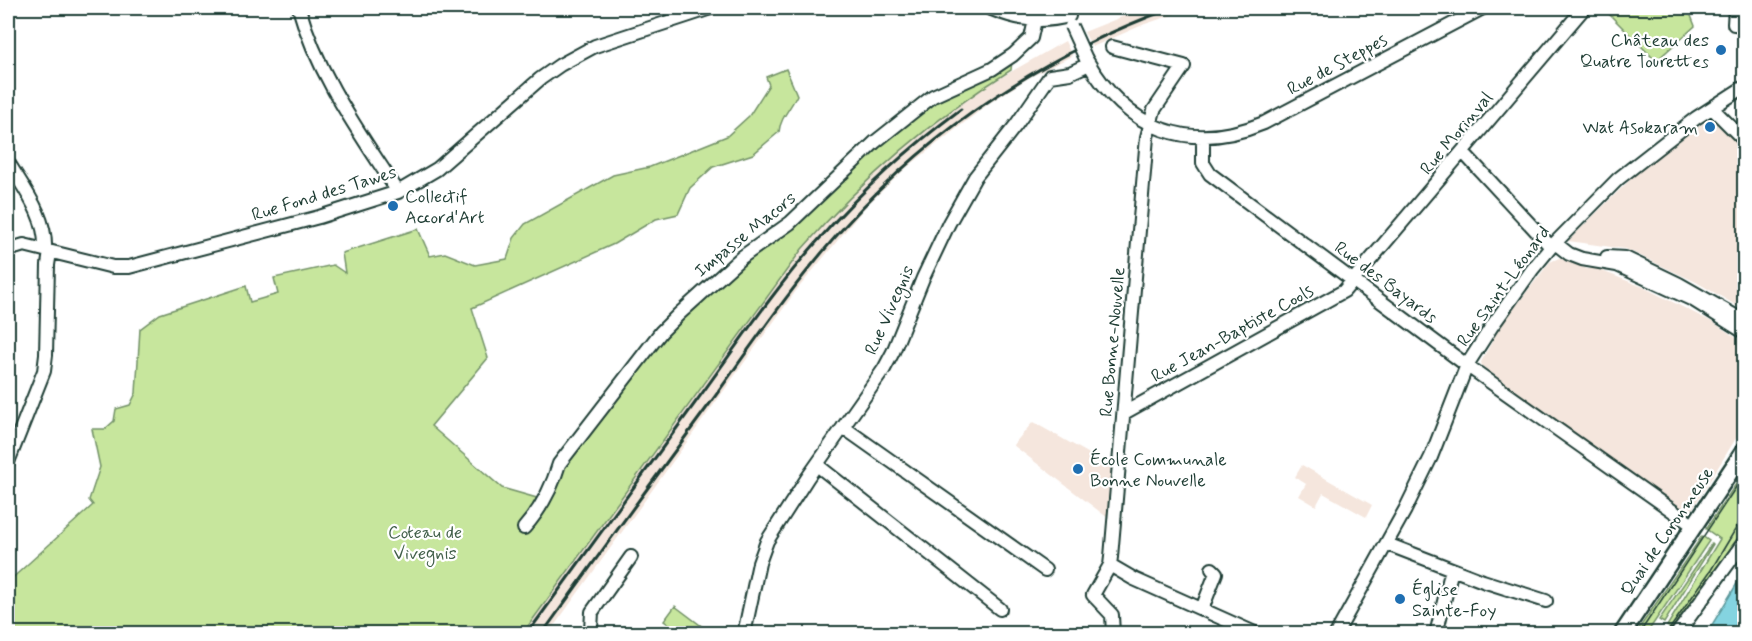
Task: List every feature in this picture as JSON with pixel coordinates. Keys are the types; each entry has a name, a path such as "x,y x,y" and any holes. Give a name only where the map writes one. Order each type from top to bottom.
{"main road":[{"name":"Quai de Coronmeuse","path":"1622,633 1744,451"}],"street":[{"path":"299,8 307,37 340,103 398,192"},
{"name":"Rue Fond des Tawes","path":"9,247 24,245 113,267 129,267 319,217 398,192 437,169 560,65 595,46 711,8"},
{"path":"989,8 1020,19 1055,19 1072,16 1087,62 1106,90 1117,101 1149,123 1166,130 1203,138"},
{"name":"Rue de Steppes","path":"1203,138 1228,135 1264,123 1483,8"},
{"name":"Rue Morinval","path":"1353,280 1584,8"},
{"path":"1735,8 1734,24 1744,25"},
{"name":"Impasse Macors","path":"524,528 539,511 555,480 559,464 674,319 741,257 790,223 875,142 933,96 992,69 1013,55 1031,38 1035,20"},
{"path":"1112,47 1184,66 1154,110 1149,123"},
{"name":"Rue Vivegnis","path":"744,633 759,563 767,541 893,352 938,244 975,177 1002,144 1050,76 1070,73 1087,62"},
{"name":"Rue Saint-Léonard","path":"1340,632 1431,457 1467,365 1492,326 1553,245 1618,179 1653,150 1744,87"},
{"path":"1712,108 1744,140"},
{"name":"Rue Bonne-Nouvelle","path":"1110,565 1149,123"},
{"name":"Rue des Bayards","path":"1203,138 1203,163 1210,174 1467,365 1694,526"},
{"path":"1463,152 1553,245 1582,259 1617,265 1693,300 1744,332"},
{"path":"8,162 38,212 46,238 48,265 44,371 8,462"},
{"path":"1582,259 1593,256 1625,258 1679,284 1744,321"},
{"name":"Rue Jean-Baptiste Cools","path":"1124,413 1344,291 1353,280"},
{"path":"843,427 1045,570"},
{"path":"817,465 1000,609"},
{"path":"1677,633 1744,542"},
{"path":"1387,544 1483,581 1546,601"},
{"path":"592,632 592,612 631,558"},
{"path":"1113,633 1112,615 1093,595 1110,565 1134,579 1257,633"},
{"path":"1202,609 1216,573 1212,569"},
{"path":"1436,633 1452,569"}],"shaded area":[{"path":"1144,8 1194,8 1145,24 1092,47 1084,32"},
{"path":"1065,41 1072,56 1030,77 991,102 906,168 866,206 796,291 549,633 523,634 780,277 814,235 852,194 936,121 981,89"},
{"path":"1712,120 1744,150 1744,310 1696,282 1626,249 1568,241 1638,172 1679,139"},
{"path":"1559,258 1587,269 1597,269 1643,287 1714,323 1744,343 1744,429 1689,514 1683,514 1629,476 1595,448 1482,366 1481,362 1501,325 1550,262"},
{"name":"École Communale Bonne Nouvelle","path":"1033,422 1102,461 1113,462 1108,518 1013,445"},
{"path":"1302,465 1372,505 1366,517 1323,493 1316,506 1299,496 1306,484 1295,477"}],"green space":[{"path":"1603,8 1688,8 1695,26 1656,61"},
{"name":"Coteau de Vivegnis","path":"1012,61 1011,70 926,130 874,175 849,198 802,249 523,633 8,633 8,582 93,505 89,500 100,467 92,429 105,429 114,421 116,409 130,405 136,393 140,329 160,314 246,286 250,302 278,294 274,278 333,265 345,273 342,253 418,229 430,256 445,253 475,265 507,259 514,238 525,224 613,175 650,167 727,136 749,116 769,85 766,77 786,69 797,95 779,132 753,154 713,167 690,188 678,214 656,219 614,244 472,308 488,358 431,426 502,488 544,500 559,464 670,332 708,293 885,140 935,100"},
{"path":"1744,472 1744,537 1675,631 1667,626 1720,539 1706,529"},
{"path":"1702,536 1709,541 1647,633 1636,633"},
{"path":"1712,543 1664,623 1659,620"},
{"path":"675,606 704,628 700,633 681,633 664,621"}],"water":[{"path":"1744,572 1744,613 1731,633 1707,633"}],"tram line":[{"path":"1639,634 1744,475"},
{"path":"1666,634 1711,570 1744,515"}],"railway":[{"path":"542,634 793,289 846,225 880,189 917,156 996,96 1081,47 1172,8"},
{"path":"527,634 756,318 804,256 870,185 961,109"}],"place":[{"name":"Château des Quatre Tourettes","path":"1721,50"},
{"name":"Wat Asokaram","path":"1710,127"},
{"name":"Collectif Accord'Art","path":"393,206"},
{"name":"École Communale Bonne Nouvelle","path":"1078,469"},
{"name":"Église Sainte-Foy","path":"1400,599"}]}
